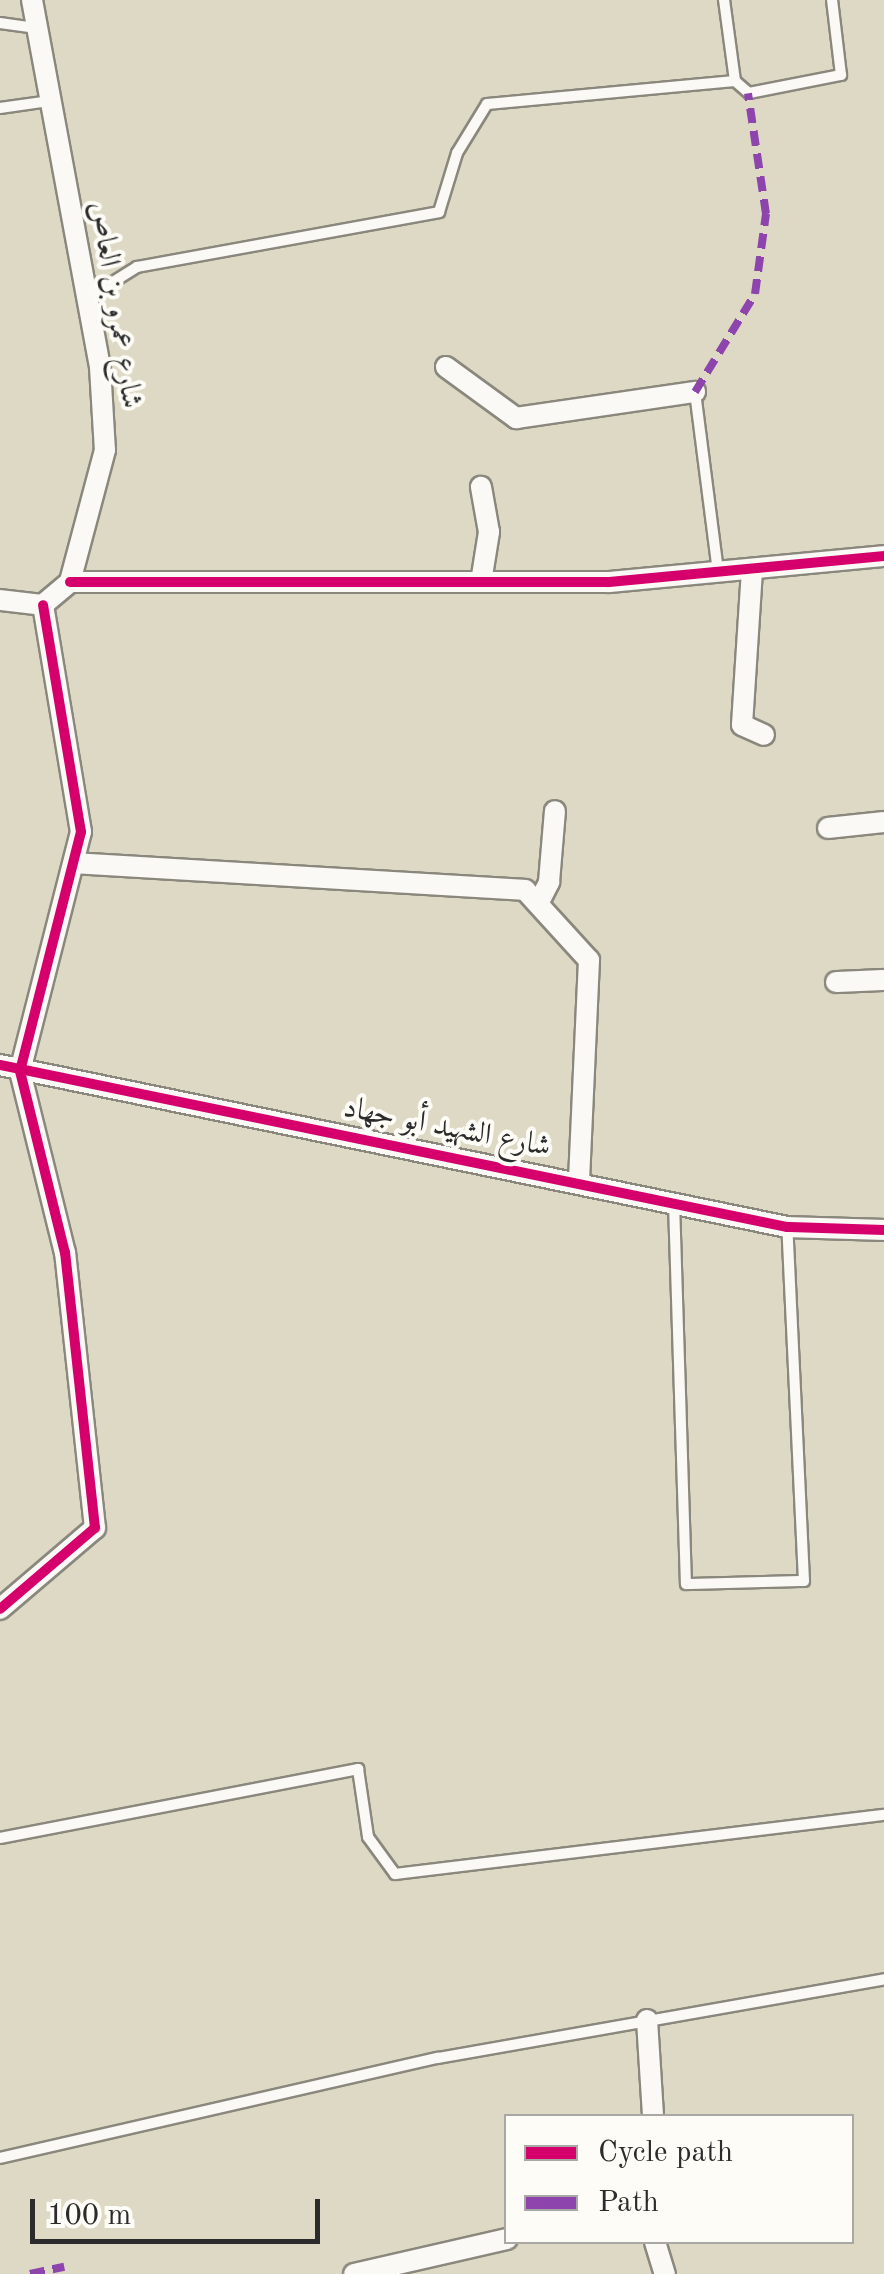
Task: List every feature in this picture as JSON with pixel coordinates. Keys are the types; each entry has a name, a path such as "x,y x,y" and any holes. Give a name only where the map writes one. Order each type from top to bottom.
{"street":[{"name":"شارع عمرو بن العاص","path":"32,0 87,298 105,450 70,582"},
{"path":"446,367 516,418 695,392"},
{"path":"481,487 489,532 481,582"},
{"path":"0,600 43,605 70,582 481,582 718,573 884,556"},
{"path":"752,570 742,725 764,735"},
{"path":"0,1609 95,1528 66,1253 10,1068 81,832 43,605"},
{"path":"538,904 550,882 555,811"},
{"path":"828,828 884,822"},
{"path":"74,864 525,890 589,960 579,1179"},
{"path":"836,982 884,980"},
{"name":"شارع الشهيد أبو جهاد","path":"10,1068 674,1198 787,1227 884,1230"},
{"path":"647,2020 652,2114"},
{"path":"354,2274 504,2239"},
{"path":"656,2244 665,2274"}],"lane":[{"path":"724,0 735,81 748,94 841,76 832,0"},
{"path":"0,23 38,28"},
{"path":"87,298 137,267 439,212 457,153 486,104 735,81"},
{"path":"0,108 49,101"},
{"path":"695,392 718,573"},
{"path":"674,1198 686,1584 804,1582 787,1227"},
{"path":"0,1838 358,1769 368,1837 395,1874 884,1815"},
{"path":"0,2158 438,2058 884,1979"}],"marked path":[{"path":"695,392 755,294 766,214 748,93"},
{"path":"30,2274 64,2267"}],"cycle path":[{"path":"70,582 609,582 884,556"},
{"path":"0,1609 95,1528 65,1253 20,1071 81,832 43,605"},
{"path":"0,1065 787,1227 884,1230"}]}
